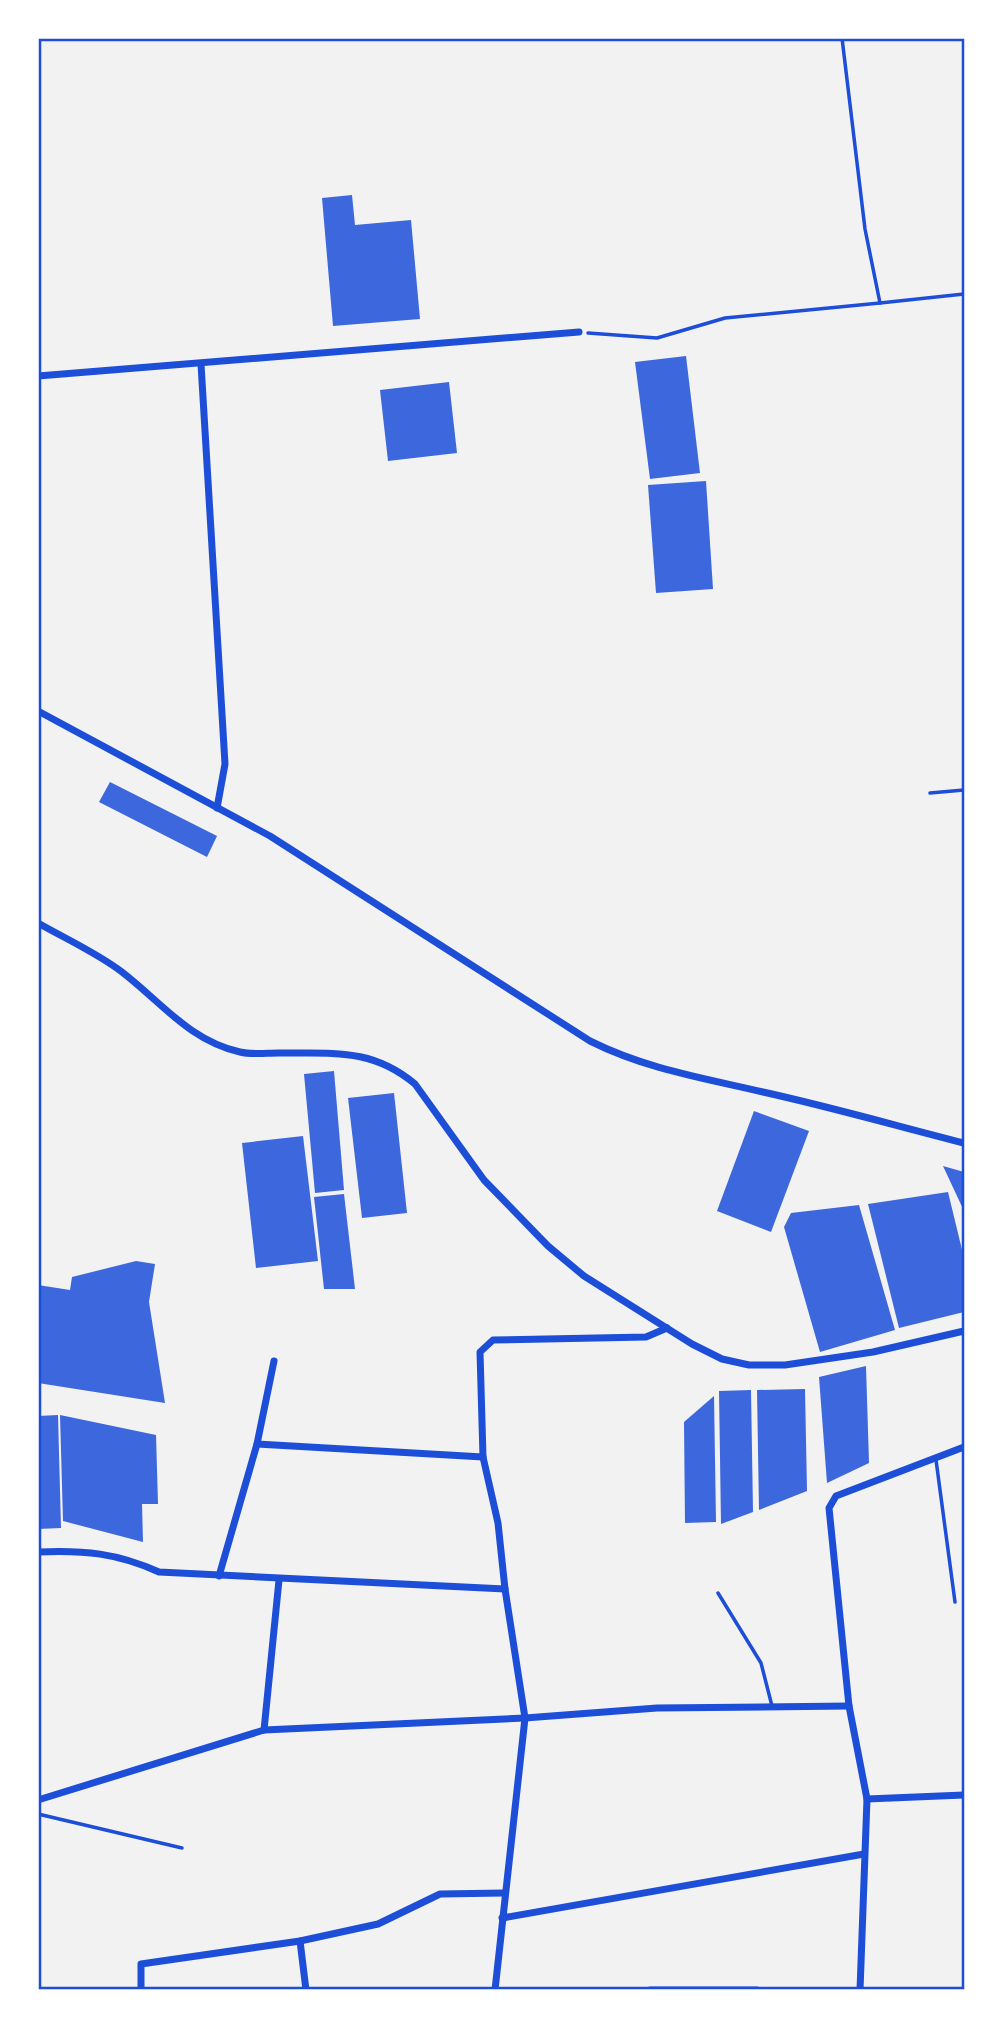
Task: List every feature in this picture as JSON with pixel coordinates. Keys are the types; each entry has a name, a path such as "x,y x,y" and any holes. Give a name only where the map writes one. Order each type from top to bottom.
{"street":[{"path":"38,376 579,332"},
{"path":"201,364 225,764 217,808"},
{"path":"38,712 270,836 590,1041 626,1059 665,1071 763,1092 964,1143"},
{"path":"38,923 121,971 195,1034 216,1045 243,1053 356,1054 382,1061 400,1072 415,1084 484,1180 522,1221 584,1276 722,1359 749,1366 785,1365 873,1353 964,1331"},
{"path":"495,1990 525,1718 505,1589 499,1523 483,1457 479,1358 487,1343 502,1339 646,1337 667,1328"},
{"path":"219,1576 257,1444 274,1361"},
{"path":"257,1444 483,1457"},
{"path":"860,1990 867,1800 849,1706 830,1515 831,1502 836,1496 964,1447"},
{"path":"38,1552 87,1550 138,1563 159,1572 279,1580 505,1589"},
{"path":"264,1730 279,1580"},
{"path":"38,1800 264,1730 525,1718 657,1708 849,1706"},
{"path":"867,1800 964,1795"},
{"path":"502,1918 864,1854"},
{"path":"141,1990 141,1964 300,1941 378,1924 440,1894 504,1893"},
{"path":"300,1941 306,1990"},
{"path":"650,1990 660,1987 757,1990"}],"lane":[{"path":"935,1458 955,1602"},
{"path":"718,1593 761,1663 772,1706"},
{"path":"38,1814 182,1848"}],"path":[{"path":"842,38 865,229 880,303"},
{"path":"579,332 657,338 726,318 964,294"},
{"path":"930,793 964,790"}],"building":[{"path":"352,195 355,225 411,220 420,319 333,326 322,198"},
{"path":"686,356 700,473 650,479 635,362"},
{"path":"449,382 457,453 388,461 380,390"},
{"path":"706,481 713,589 656,593 648,485"},
{"path":"110,782 217,836 207,857 99,802"},
{"path":"334,1071 344,1190 315,1193 304,1074"},
{"path":"394,1093 407,1213 362,1218 348,1098"},
{"path":"754,1111 809,1131 771,1232 717,1211"},
{"path":"303,1136 318,1261 256,1268 242,1143"},
{"path":"943,1166 964,1172 964,1211"},
{"path":"948,1192 964,1258 964,1312 899,1328 868,1204"},
{"path":"344,1194 355,1289 324,1289 314,1197"},
{"path":"859,1205 895,1330 820,1352 784,1227 791,1213"},
{"path":"136,1261 155,1264 149,1302 165,1403 38,1383 38,1285 70,1290 72,1277"},
{"path":"866,1366 869,1463 827,1483 819,1377"},
{"path":"805,1389 807,1491 759,1510 757,1390"},
{"path":"751,1390 753,1512 721,1524 719,1391"},
{"path":"714,1396 716,1522 685,1523 684,1422"},
{"path":"58,1415 61,1528 38,1529 38,1416"},
{"path":"60,1415 156,1435 158,1504 142,1504 143,1542 63,1521"}]}
